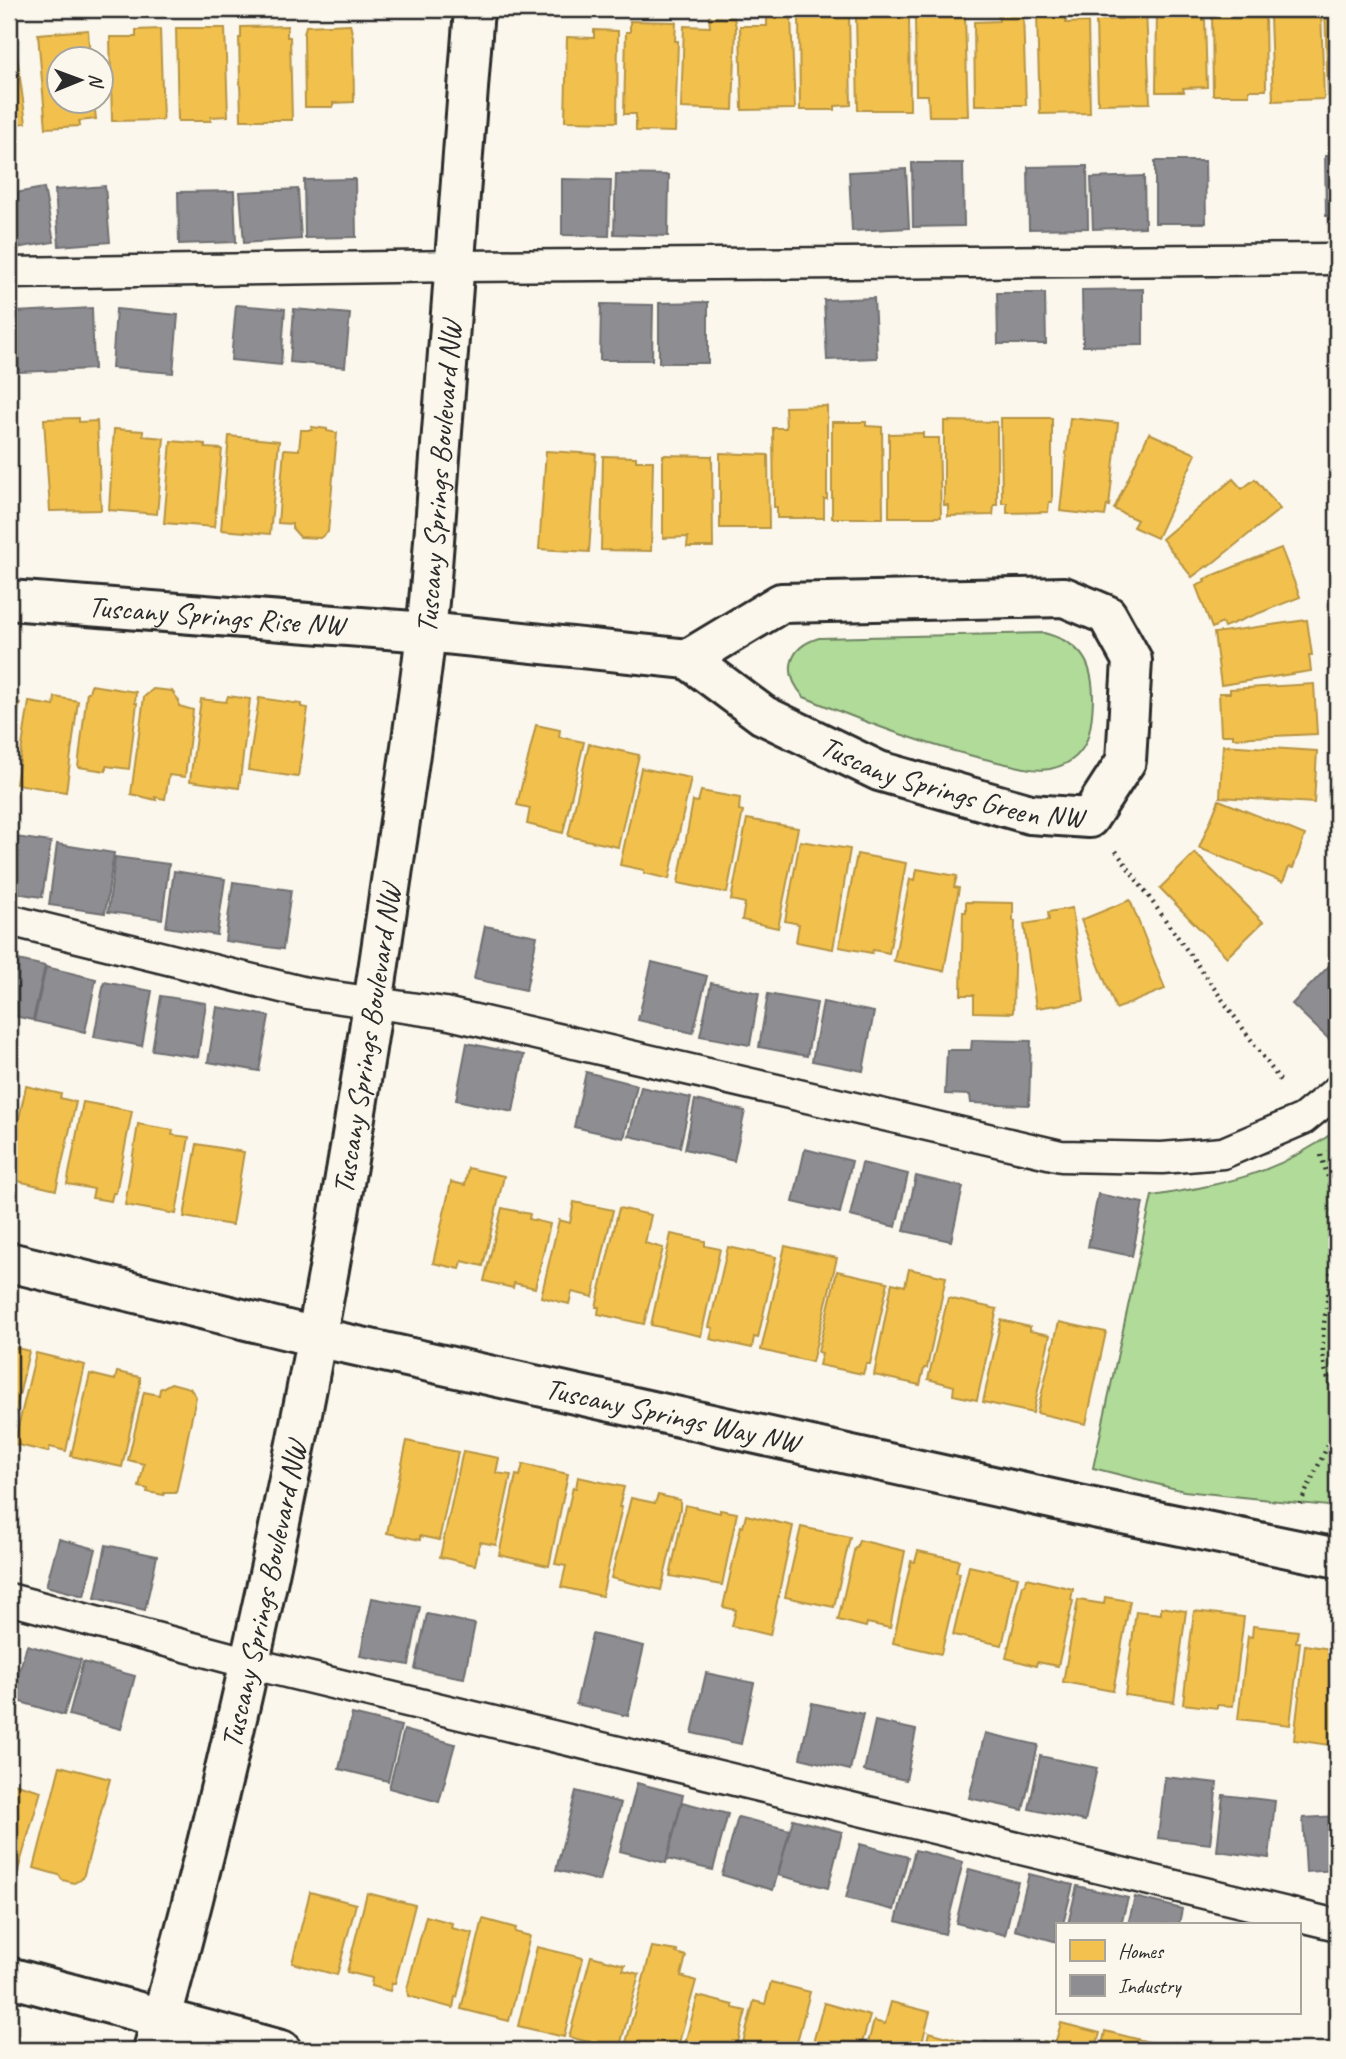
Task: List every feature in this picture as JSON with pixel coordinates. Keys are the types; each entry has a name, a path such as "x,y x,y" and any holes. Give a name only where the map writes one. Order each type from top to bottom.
{"street":[{"name":"Tuscany Springs Boulevard NW","path":"158,2035 249,1663 332,1256 373,1003 426,632 474,9"},
{"name":"Tuscany Springs Green NW","path":"1064,597 1107,615 1132,660 1126,761 1089,818 1030,814 879,771 763,715 688,659 781,603 1064,597"},
{"name":"Tuscany Springs Rise NW","path":"9,600 426,632"},
{"path":"426,632 688,659"},
{"name":"Tuscany Springs Way NW","path":"9,1262 316,1337 1079,1505 1337,1558"},
{"path":"9,1977 158,2035 281,2050"}],"lane":[{"path":"9,273 456,266 1337,259"},
{"path":"9,920 306,993 445,1013 1061,1156 1162,1158 1223,1153 1303,1119 1337,1091"},
{"path":"9,1599 249,1663 1337,1925"}],"path":[{"path":"1089,818 1134,876 1276,1076 1318,1144 1333,1198 1330,1278 1324,1317 1324,1359 1332,1388 1337,1394"},
{"path":"1282,1546 1337,1426"}],"green space":[{"path":"1044,633 1064,640 1081,654 1089,669 1093,693 1089,734 1080,752 1063,765 1050,769 1038,770 976,757 926,743 853,717 804,697 797,688 791,670 795,654 800,648 819,638"},
{"path":"1337,1130 1337,1507 1184,1491 1093,1468 1152,1196 1249,1175 1292,1158"}],"building: Homes":[{"path":"1203,9 1207,87 1183,88 1184,92 1156,92 1157,10"},
{"path":"1297,9 1321,9 1324,99 1273,101 1270,17 1297,16"},
{"path":"1325,9 1337,9 1337,95 1328,96"},
{"path":"1146,10 1150,103 1098,104 1096,20 1122,19 1122,11"},
{"path":"1265,11 1266,90 1249,90 1249,95 1213,95 1212,12"},
{"path":"1023,12 1026,105 975,105 974,22 999,21 998,13"},
{"path":"909,14 910,110 858,110 856,15"},
{"path":"849,15 851,105 835,106 835,110 800,110 799,16"},
{"path":"1037,15 1066,15 1066,23 1088,22 1090,113 1040,114"},
{"path":"791,16 795,109 742,110 740,26 767,26 767,17"},
{"path":"965,16 968,116 929,116 928,95 916,95 915,17"},
{"path":"709,17 734,18 733,110 681,108 684,26 710,27"},
{"path":"630,21 676,22 675,41 678,41 675,132 636,131 636,114 624,114 626,32 630,32"},
{"path":"350,24 353,37 354,102 333,103 333,107 305,107 306,26"},
{"path":"287,26 287,37 290,37 292,120 241,120 241,27"},
{"path":"176,28 225,28 228,116 211,117 211,121 178,121"},
{"path":"160,29 163,120 112,121 112,116 116,116 116,46 110,46 110,37 136,37 136,30"},
{"path":"88,30 89,46 46,46 46,116 96,116 96,119 79,121 80,126 46,128 38,34"},
{"path":"594,30 618,31 617,122 565,121 567,37 594,38"},
{"path":"9,32 11,42 15,41 26,123 9,125"},
{"path":"827,406 827,499 824,499 824,518 777,518 777,507 774,507 773,428 786,428 785,407"},
{"path":"79,418 79,422 97,421 101,510 50,511 44,419"},
{"path":"1001,418 1052,418 1052,502 1049,502 1048,512 1007,513 1007,503 1002,503"},
{"path":"1070,418 1118,423 1109,506 1107,505 1105,516 1060,511"},
{"path":"944,421 997,422 997,505 994,505 993,515 948,516 948,505 944,505"},
{"path":"832,422 866,422 866,426 882,427 883,518 832,518"},
{"path":"312,427 337,433 328,532 320,538 300,537 292,524 278,523 284,449 299,450 301,430 312,430"},
{"path":"114,429 143,431 143,436 164,438 157,514 109,510"},
{"path":"923,433 923,438 939,438 941,517 889,517 889,434"},
{"path":"1149,433 1196,454 1157,538 1133,527 1137,520 1114,509"},
{"path":"229,436 279,441 270,534 221,530"},
{"path":"171,441 205,444 205,448 222,449 214,527 164,523"},
{"path":"546,451 596,454 589,552 539,549"},
{"path":"720,453 768,455 769,528 720,528"},
{"path":"663,455 712,456 713,547 687,547 688,537 663,538"},
{"path":"603,456 636,457 636,461 653,461 651,551 601,550"},
{"path":"1233,479 1242,489 1255,479 1280,509 1192,577 1162,539"},
{"path":"1281,548 1300,597 1224,627 1222,623 1212,628 1196,586 1205,582 1204,579"},
{"path":"1307,620 1312,655 1309,655 1311,671 1221,685 1214,633"},
{"path":"1314,684 1317,734 1233,738 1233,735 1221,735 1219,693 1230,693 1230,689"},
{"path":"91,685 136,692 129,769 106,766 106,771 78,767 87,692"},
{"path":"153,689 172,691 179,701 179,706 193,710 185,777 169,775 165,799 155,797 156,800 131,794 144,697"},
{"path":"228,696 250,699 239,788 190,781 201,699 226,702"},
{"path":"55,697 78,701 66,792 16,784 29,702 54,706"},
{"path":"259,698 301,704 301,707 308,708 298,777 248,770"},
{"path":"9,700 20,703 9,755"},
{"path":"536,725 560,730 559,737 584,742 563,833 527,824 530,808 517,805"},
{"path":"589,744 639,755 618,847 568,836"},
{"path":"1223,745 1317,751 1314,803 1220,797"},
{"path":"641,768 691,778 669,879 620,865"},
{"path":"701,791 740,798 739,810 743,811 727,893 678,883 693,801 698,802"},
{"path":"1219,800 1305,835 1293,868 1289,867 1283,882 1199,848"},
{"path":"747,819 798,828 778,928 742,920 745,903 731,900"},
{"path":"800,841 850,849 833,949 796,942 799,924 785,921"},
{"path":"1195,853 1263,922 1227,957 1160,888"},
{"path":"857,854 906,863 889,953 839,947"},
{"path":"917,869 957,876 954,887 959,888 944,971 894,961 910,879 915,880"},
{"path":"1130,900 1165,989 1116,1009 1081,920"},
{"path":"966,902 1013,903 1013,1013 974,1012 974,995 961,995 963,912 966,912"},
{"path":"1072,908 1084,1001 1036,1008 1024,924 1049,920 1048,912"},
{"path":"26,1086 61,1094 60,1098 76,1102 56,1190 9,1179 9,1165"},
{"path":"9,1101 17,1103 9,1138"},
{"path":"83,1102 132,1111 116,1193 113,1193 111,1201 92,1198 94,1189 67,1184"},
{"path":"138,1124 173,1130 172,1135 189,1137 176,1214 125,1205"},
{"path":"197,1144 244,1152 232,1225 184,1217"},
{"path":"468,1168 504,1176 483,1266 462,1261 460,1269 433,1263 451,1182 465,1185"},
{"path":"574,1202 613,1210 593,1297 572,1292 569,1304 541,1297 559,1220 570,1223"},
{"path":"502,1208 530,1214 529,1219 550,1224 535,1288 514,1283 513,1288 484,1281"},
{"path":"619,1208 651,1215 645,1243 663,1248 644,1324 598,1314 599,1307 596,1307"},
{"path":"671,1234 705,1241 705,1246 720,1249 701,1336 651,1325"},
{"path":"785,1246 837,1258 812,1362 761,1350"},
{"path":"728,1247 776,1257 758,1338 754,1337 752,1348 710,1339 713,1328 709,1327"},
{"path":"909,1269 946,1277 927,1368 924,1368 920,1385 874,1375 892,1283 905,1286"},
{"path":"837,1271 888,1282 870,1364 866,1364 863,1374 819,1365 822,1353 818,1352"},
{"path":"948,1298 997,1309 977,1400 953,1395 954,1386 928,1379"},
{"path":"1001,1320 1050,1335 1033,1413 983,1402"},
{"path":"1059,1322 1106,1332 1086,1424 1037,1413"},
{"path":"9,1346 29,1351 12,1428 9,1427"},
{"path":"36,1353 85,1365 66,1451 50,1447 48,1452 14,1444"},
{"path":"117,1372 140,1377 122,1467 71,1456 90,1374 115,1380"},
{"path":"171,1383 190,1388 196,1397 176,1493 164,1495 147,1492 148,1489 139,1487 144,1464 128,1460 144,1392 159,1395 160,1389"},
{"path":"407,1441 458,1452 439,1540 420,1536 420,1540 387,1533"},
{"path":"463,1451 499,1458 496,1473 511,1475 496,1545 480,1542 475,1565 440,1557"},
{"path":"523,1464 568,1474 549,1566 499,1555 516,1475 520,1476"},
{"path":"578,1477 624,1487 602,1596 561,1587 566,1566 555,1564 573,1487 576,1488"},
{"path":"658,1495 680,1500 661,1590 611,1578 631,1498 655,1503"},
{"path":"685,1505 720,1513 720,1510 737,1513 722,1585 670,1576"},
{"path":"746,1515 793,1526 770,1635 732,1626 736,1610 723,1607 741,1526 743,1527"},
{"path":"801,1527 850,1537 834,1607 785,1597"},
{"path":"859,1540 905,1551 890,1628 867,1623 866,1627 838,1620"},
{"path":"918,1551 959,1560 956,1572 960,1573 941,1654 893,1643 911,1561 915,1562"},
{"path":"969,1566 1018,1577 1002,1645 953,1635"},
{"path":"1027,1578 1073,1589 1073,1601 1058,1666 1037,1662 1036,1666 1006,1658"},
{"path":"1105,1597 1130,1601 1113,1691 1063,1682 1078,1600 1104,1604"},
{"path":"1161,1607 1186,1611 1174,1702 1125,1695 1136,1611 1161,1614"},
{"path":"1194,1611 1244,1617 1233,1706 1217,1705 1217,1708 1183,1704"},
{"path":"1253,1626 1298,1631 1296,1642 1300,1642 1290,1725 1238,1719 1248,1636 1252,1637"},
{"path":"1305,1645 1337,1650 1337,1746 1294,1740"},
{"path":"60,1766 110,1779 83,1878 74,1883 62,1880 59,1875 34,1868"},
{"path":"13,1783 41,1791 18,1870 9,1868 9,1786"},
{"path":"310,1892 356,1904 337,1975 292,1963"},
{"path":"367,1893 415,1905 395,1983 392,1983 390,1991 371,1986 372,1978 347,1972"},
{"path":"426,1916 452,1923 451,1928 473,1933 453,2008 408,1996 407,1989"},
{"path":"483,1919 516,1928 515,1932 530,1936 509,2021 461,2009"},
{"path":"537,1947 583,1958 564,2037 518,2026"},
{"path":"652,1947 677,1951 676,1953 686,1956 681,1976 696,1981 677,2050 663,2046 662,2050 624,2050"},
{"path":"591,1956 625,1965 623,1970 639,1974 619,2050 569,2037"},
{"path":"771,1982 810,1992 795,2050 741,2050 754,2001 765,2004"},
{"path":"698,1996 746,2011 736,2050 683,2050"},
{"path":"891,2002 930,2012 920,2050 866,2050 874,2021 885,2024"},
{"path":"824,2003 870,2016 860,2050 811,2050"},
{"path":"1061,2023 1100,2033 1095,2050 1042,2050 1044,2041 1055,2044"},
{"path":"1105,2031 1153,2043 1152,2050 1101,2050"},
{"path":"929,2032 978,2045 977,2050 925,2050"},
{"path":"985,2042 1018,2050 983,2050"},
{"path":"1174,2042 1193,2050 1171,2050"}],"building: Industry":[{"path":"1325,156 1337,156 1337,216 1326,216"},
{"path":"1155,161 1205,161 1206,223 1155,223"},
{"path":"912,163 963,163 964,226 913,227"},
{"path":"1087,166 1088,228 1029,229 1028,167"},
{"path":"906,169 909,228 852,231 849,172"},
{"path":"616,174 669,175 668,236 614,234"},
{"path":"1144,176 1145,227 1093,229 1091,178"},
{"path":"355,179 356,237 305,238 304,180"},
{"path":"562,179 611,180 609,236 562,235"},
{"path":"105,186 110,242 59,246 55,190"},
{"path":"44,188 54,242 9,249 9,194"},
{"path":"298,189 301,239 244,243 240,192"},
{"path":"234,191 236,242 179,244 178,192"},
{"path":"1143,289 1143,345 1083,346 1082,290"},
{"path":"997,293 1045,293 1046,344 998,344"},
{"path":"874,298 877,358 827,360 824,300"},
{"path":"708,302 708,363 659,363 659,303"},
{"path":"601,304 653,305 652,360 600,360"},
{"path":"236,305 285,309 281,365 231,360"},
{"path":"92,308 94,369 19,372 16,312"},
{"path":"116,309 178,315 173,373 112,368"},
{"path":"294,309 350,314 345,367 290,362"},
{"path":"9,836 51,842 42,897 9,892"},
{"path":"57,844 114,853 105,913 49,905"},
{"path":"115,857 169,864 162,919 108,912"},
{"path":"174,871 225,879 217,935 166,927"},
{"path":"233,882 291,890 283,949 225,941"},
{"path":"485,926 537,936 526,990 474,979"},
{"path":"9,958 45,966 33,1020 9,1015"},
{"path":"652,962 707,976 693,1033 638,1020"},
{"path":"1331,964 1337,970 1336,1046 1292,1004"},
{"path":"46,967 96,979 85,1032 34,1021"},
{"path":"104,982 152,991 142,1046 94,1037"},
{"path":"711,983 759,993 750,1045 700,1036"},
{"path":"768,994 817,1003 807,1056 759,1047"},
{"path":"161,996 206,1003 198,1057 152,1050"},
{"path":"823,1002 874,1012 863,1071 812,1061"},
{"path":"217,1007 269,1016 259,1071 208,1062"},
{"path":"972,1040 1031,1041 1029,1105 971,1103 970,1095 945,1094 947,1050 971,1050"},
{"path":"467,1043 524,1055 513,1112 456,1100"},
{"path":"586,1072 637,1085 624,1138 574,1127"},
{"path":"641,1087 691,1098 680,1147 629,1136"},
{"path":"695,1100 745,1111 734,1161 685,1149"},
{"path":"805,1149 852,1161 840,1213 793,1202"},
{"path":"862,1163 908,1174 896,1227 850,1216"},
{"path":"916,1176 963,1187 951,1241 904,1231"},
{"path":"1098,1194 1143,1203 1132,1256 1088,1247"},
{"path":"59,1539 96,1549 84,1596 46,1586"},
{"path":"106,1545 157,1556 145,1610 95,1598"},
{"path":"372,1598 420,1607 409,1665 360,1656"},
{"path":"427,1614 475,1624 464,1678 415,1669"},
{"path":"592,1634 644,1646 628,1716 576,1704"},
{"path":"27,1645 81,1660 64,1715 11,1699"},
{"path":"83,1662 135,1676 121,1729 69,1715"},
{"path":"706,1673 754,1683 741,1744 692,1733"},
{"path":"812,1703 863,1714 850,1770 800,1758"},
{"path":"352,1714 401,1726 388,1781 339,1769"},
{"path":"875,1721 916,1730 906,1780 864,1771"},
{"path":"404,1730 455,1744 439,1802 389,1788"},
{"path":"985,1733 1038,1745 1023,1810 969,1798"},
{"path":"1040,1756 1097,1768 1085,1821 1029,1809"},
{"path":"1165,1777 1217,1783 1210,1844 1158,1838"},
{"path":"637,1783 683,1795 666,1863 620,1851"},
{"path":"576,1791 621,1803 600,1881 556,1870"},
{"path":"1223,1795 1275,1801 1269,1858 1217,1851"},
{"path":"682,1802 728,1814 713,1870 667,1859"},
{"path":"1337,1816 1337,1870 1306,1872 1303,1818"},
{"path":"738,1817 790,1830 773,1890 722,1875"},
{"path":"793,1819 842,1832 828,1888 778,1875"},
{"path":"860,1844 908,1857 894,1910 846,1898"},
{"path":"915,1850 963,1862 945,1934 896,1921"},
{"path":"969,1869 1018,1882 1005,1935 956,1923"},
{"path":"1029,1874 1073,1885 1063,1923 1056,1923 1056,1942 1015,1930"},
{"path":"1077,1886 1128,1898 1121,1923 1068,1923"},
{"path":"1135,1897 1182,1909 1179,1923 1128,1923"},
{"path":"1337,1987 1337,2004 1330,2000"}]}
